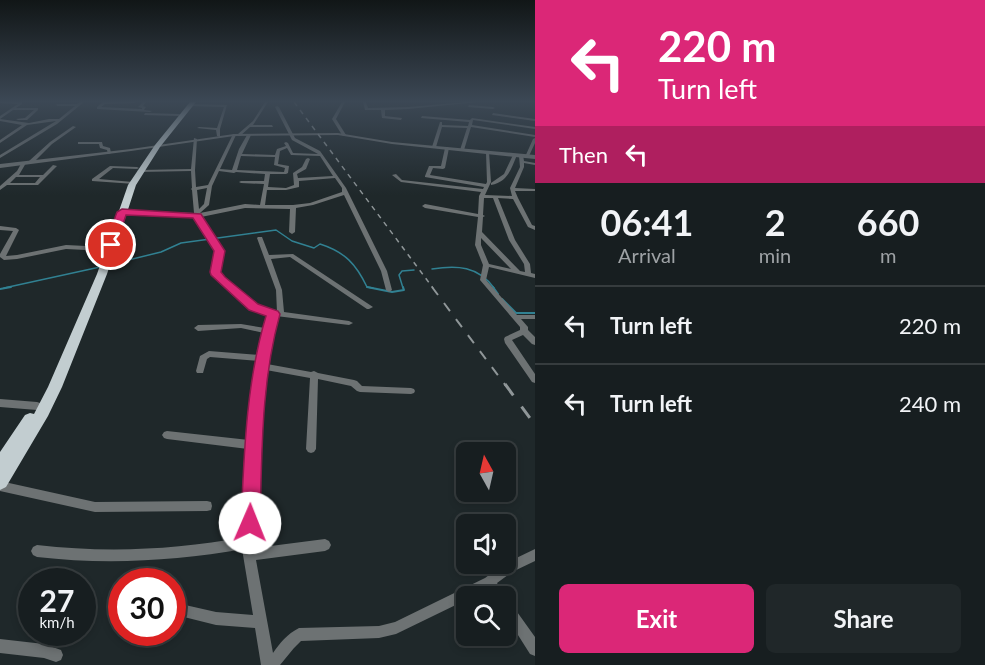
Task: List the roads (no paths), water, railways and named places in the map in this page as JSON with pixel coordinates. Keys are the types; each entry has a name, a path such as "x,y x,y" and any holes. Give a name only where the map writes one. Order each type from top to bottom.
{"highway":[{"path":"0,466 37,406 101,268 131,183 165,133"},
{"path":"154,147 166,133"},
{"path":"0,484 43,412 101,268 131,183"}],"street":[{"path":"0,142 14,133"},
{"path":"0,157 39,133"},
{"path":"31,162 65,133"},
{"path":"197,215 206,206 210,186 240,133"},
{"path":"434,147 438,133"},
{"path":"462,150 467,133"},
{"path":"513,133 535,138 506,175 490,185 483,193 479,250 485,272 524,331 535,342"},
{"path":"12,135 34,136"},
{"path":"0,166 237,135 344,135 535,157"},
{"path":"234,172 249,135"},
{"path":"291,135 322,155 345,191 384,271 389,290"},
{"path":"195,139 193,189 197,215 219,251 215,272 254,307 277,314 349,323"},
{"path":"299,142 286,143 292,154 322,155"},
{"path":"79,143 101,143 101,147 109,149 109,153"},
{"path":"218,170 286,173 287,167 276,166 278,150 288,147"},
{"path":"447,148 443,168 431,167 427,176 535,190"},
{"path":"488,153 490,185"},
{"path":"239,155 278,156"},
{"path":"521,156 523,162 512,188 530,226 535,228"},
{"path":"241,182 288,189 289,186 297,186 295,173 304,168 308,159"},
{"path":"523,162 535,164"},
{"path":"0,189 16,176 24,163"},
{"path":"6,184 35,184 55,166"},
{"path":"131,183 94,182 94,179 111,168 117,167 138,170 193,170"},
{"path":"104,182 117,167"},
{"path":"262,206 268,173"},
{"path":"394,175 400,181 483,193 495,197 515,198"},
{"path":"16,176 45,176"},
{"path":"297,180 335,177"},
{"path":"193,189 210,186"},
{"path":"122,212 197,215 240,206 293,207 321,202 345,191"},
{"path":"495,197 512,240 531,275"},
{"path":"425,206 482,216"},
{"path":"292,232 293,207"},
{"path":"0,228 16,230 4,258 66,247 106,249"},
{"path":"479,232 517,271"},
{"path":"260,238 279,290 277,314 268,331 253,445 250,548 260,622 270,665"},
{"path":"267,257 291,255 369,307"},
{"path":"485,272 517,271 531,275"},
{"path":"515,317 535,317"},
{"path":"198,328 241,326 268,331"},
{"path":"524,331 508,339 508,344 535,380"},
{"path":"200,370 203,358 209,354 263,362 354,382 360,389 411,391"},
{"path":"311,449 314,374"},
{"path":"0,403 37,406"},
{"path":"167,435 253,445"},
{"path":"0,484 95,507 207,506"},
{"path":"37,551 112,558 325,544"},
{"path":"270,665 298,635 379,632 396,628 489,582 508,568 535,555"},
{"path":"489,582 492,586"},
{"path":"186,612 213,619 260,622"},
{"path":"516,621 535,649"},
{"path":"0,646 56,655"}],"waterway":[{"path":"108,265 161,252 181,243 276,230 292,241 314,248 320,244 343,255 354,265 367,287"},
{"path":"4,288 100,267"},
{"path":"432,269 458,267 474,271 494,288"},
{"path":"403,288 399,275 402,271 414,270"},
{"path":"0,289 11,287"},
{"path":"367,287 373,288"},
{"path":"367,287 392,292 404,290 403,287"},
{"path":"493,287 498,294"},
{"path":"502,299 516,313 535,313"}],"railway":[{"path":"317,133 433,288"},
{"path":"432,287 506,386"},
{"path":"505,384 535,425"}]}
